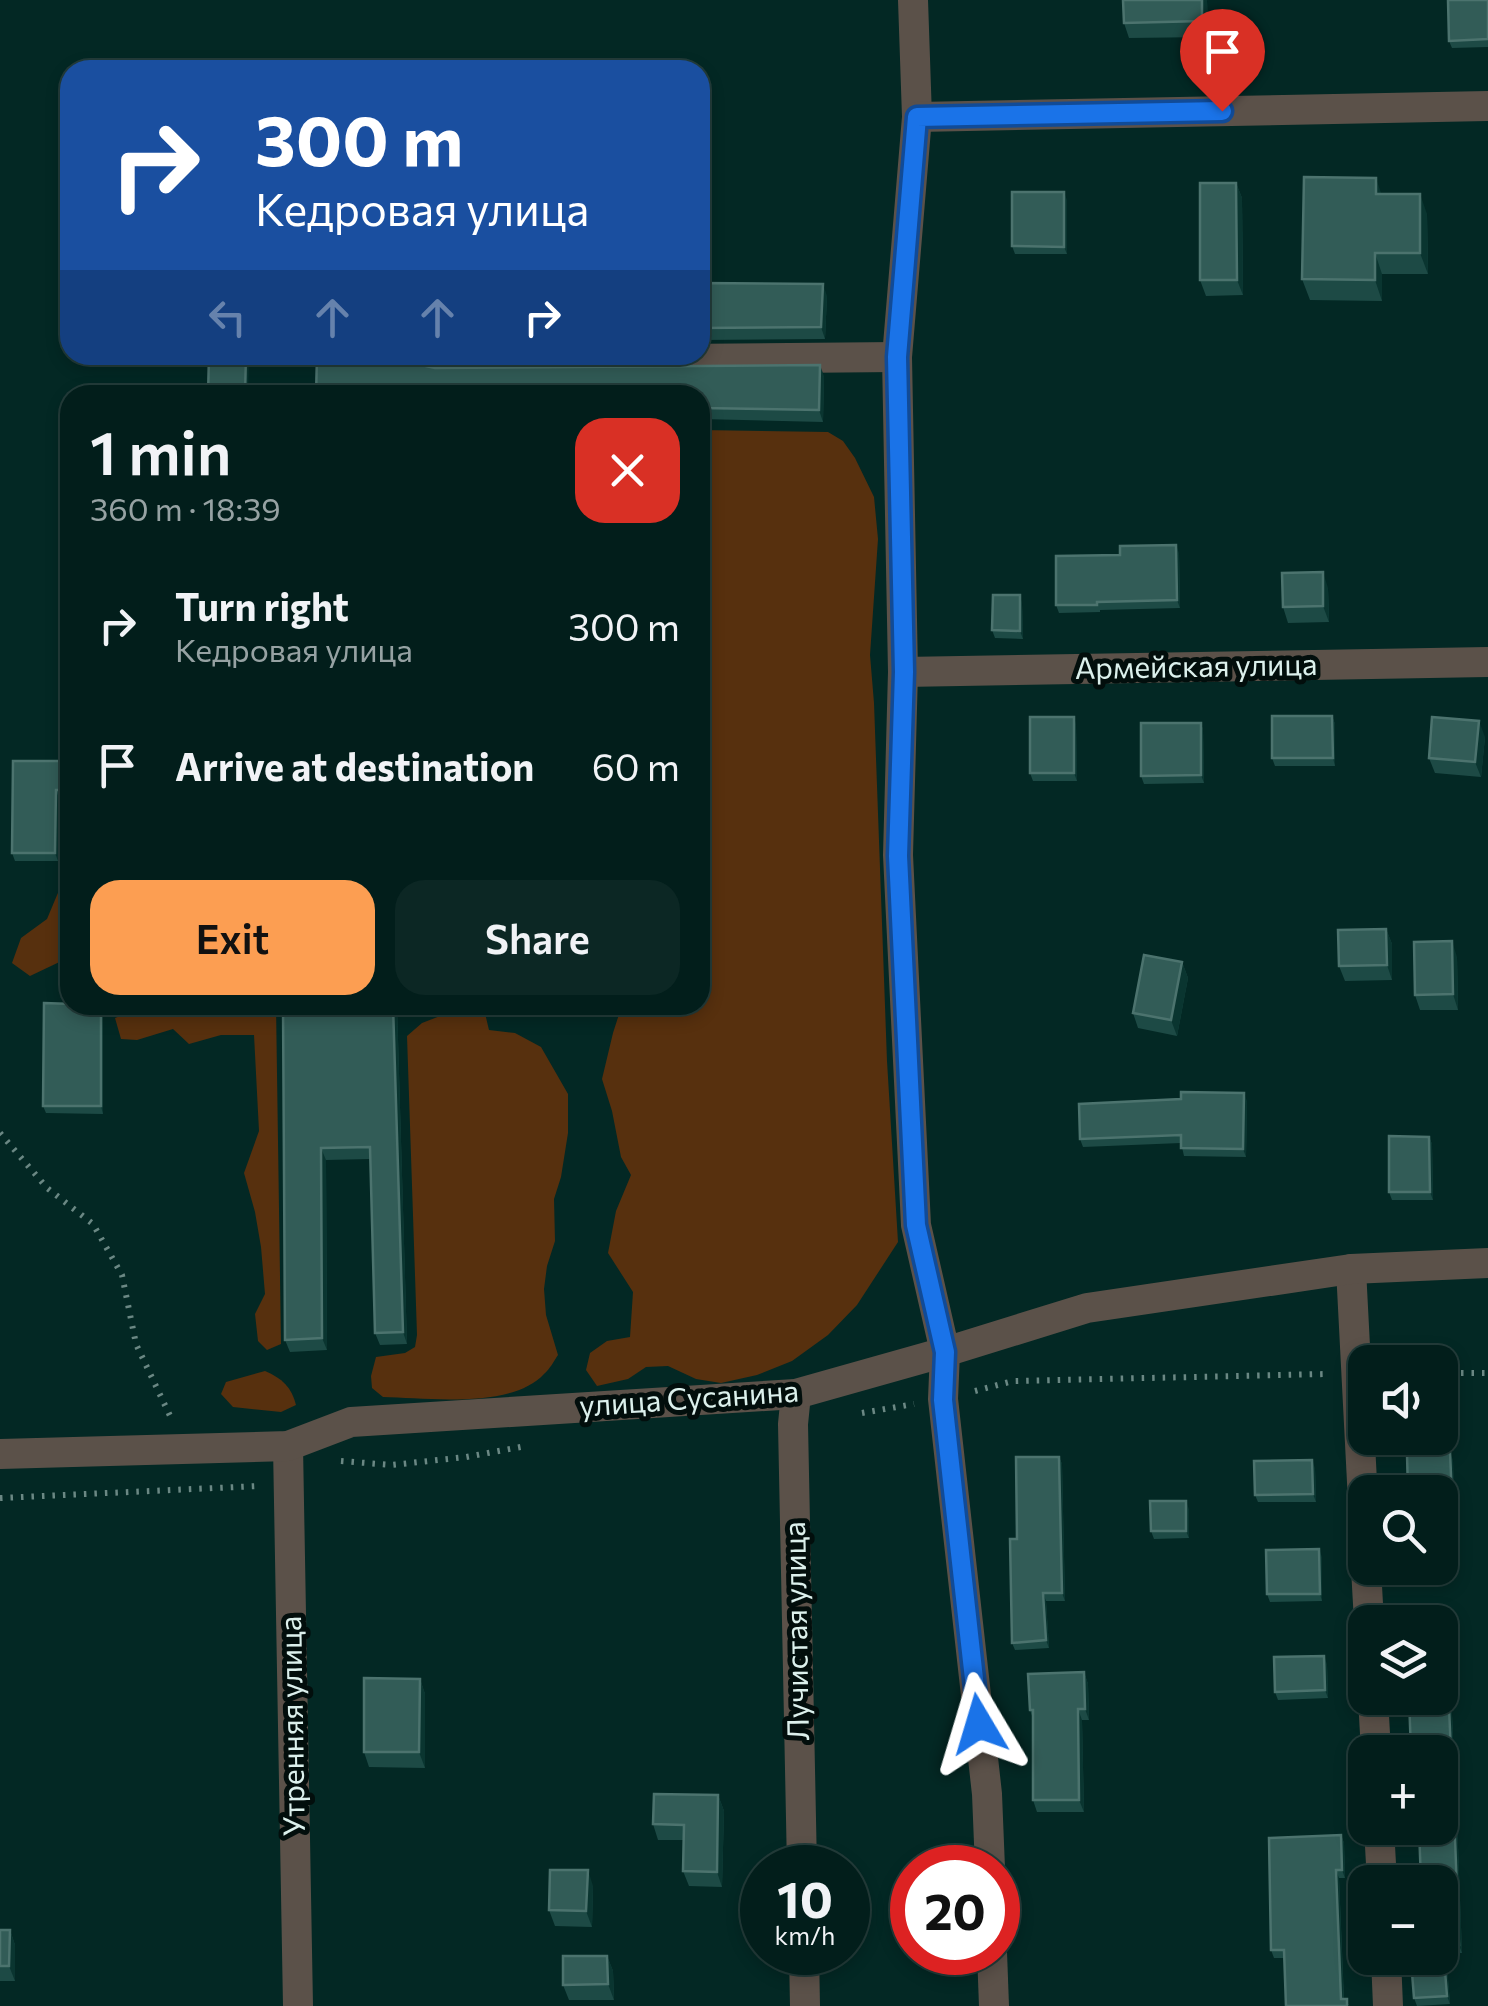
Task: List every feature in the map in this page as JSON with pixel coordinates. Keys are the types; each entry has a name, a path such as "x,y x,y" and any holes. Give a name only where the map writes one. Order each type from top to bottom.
{"street":[{"path":"913,0 917,117 897,357 904,672 898,856 916,1225 945,1352 943,1400 987,1794 989,1845"},
{"path":"917,117 1488,106"},
{"path":"710,359 897,357"},
{"name":"Армейская улица","path":"904,672 1488,662"},
{"name":"улица Сусанина","path":"0,1454 288,1446 351,1422 796,1394 1087,1308 1351,1269 1488,1263"},
{"path":"1351,1269 1362,1475"},
{"name":"Лучистая улица","path":"796,1394 793,1424 802,1845"},
{"name":"Утренняя улица","path":"288,1446 298,2006"},
{"path":"805,1975 806,2006"},
{"path":"993,1975 994,2006"},
{"path":"1387,1975 1388,2006"}],"path":[{"path":"0,1133 47,1188 93,1224 122,1274 136,1344 185,1448"},
{"path":"1458,1374 1488,1373"}],"shaded area":[{"path":"710,430 828,432 843,441 874,497 878,539 870,655 898,1242 857,1305 828,1335 792,1361 757,1375 721,1383 696,1379 668,1366 646,1367 628,1379 597,1386 586,1370 590,1353 607,1341 630,1337 633,1292 608,1253 616,1211 631,1175 621,1157 602,1079 619,1015 710,1015"},
{"path":"60,888 60,962 30,976 12,963 21,938 47,919"},
{"path":"276,1015 281,1344 267,1350 258,1341 255,1314 265,1294 255,1212 244,1173 259,1131 254,1035 221,1035 189,1044 173,1029 137,1040 121,1039 115,1018"},
{"path":"443,1015 485,1015 489,1030 515,1033 541,1047 568,1094 568,1133 554,1199 555,1241 544,1289 546,1315 558,1355 544,1374 512,1393 468,1399 383,1397 372,1388 376,1357 405,1353 415,1347 417,1335 407,1036 422,1023"},
{"path":"265,1371 285,1384 296,1405 281,1412 233,1407 221,1394 226,1382"}],"building":[{"path":"1123,0 1202,0 1202,21 1124,23"},
{"path":"1448,0 1488,0 1488,39 1449,41"},
{"path":"1304,177 1376,178 1376,194 1420,194 1420,253 1375,253 1375,280 1302,279"},
{"path":"1200,183 1236,183 1237,280 1200,280"},
{"path":"1012,192 1064,192 1064,247 1012,246"},
{"path":"710,283 823,284 821,327 710,328"},
{"path":"209,365 246,365 245,385 208,385"},
{"path":"317,365 820,365 819,410 710,408 710,385 316,385"},
{"path":"1176,545 1177,600 1056,605 1056,556 1120,555 1120,546"},
{"path":"1323,572 1323,606 1283,607 1282,573"},
{"path":"993,595 1020,595 1020,631 992,630"},
{"path":"1272,716 1332,716 1333,758 1272,758"},
{"path":"1030,717 1074,717 1074,773 1030,773"},
{"path":"1432,717 1479,721 1475,762 1429,758"},
{"path":"1141,723 1201,723 1201,775 1141,776"},
{"path":"13,761 60,761 55,853 12,853"},
{"path":"1386,929 1387,965 1339,966 1338,930"},
{"path":"1452,941 1453,994 1415,995 1414,942"},
{"path":"1144,955 1182,962 1171,1020 1133,1013"},
{"path":"44,1003 60,1004 60,1015 101,1015 101,1106 43,1106"},
{"path":"283,1015 393,1015 403,1332 375,1333 370,1147 321,1148 322,1338 285,1340"},
{"path":"1181,1092 1244,1093 1243,1149 1181,1148 1181,1135 1080,1139 1079,1104 1181,1099"},
{"path":"1389,1136 1429,1137 1430,1192 1389,1192"},
{"path":"1407,1455 1450,1455 1451,1475 1408,1475"},
{"path":"1016,1457 1059,1457 1062,1593 1043,1593 1046,1640 1012,1643 1010,1539 1017,1539"},
{"path":"1312,1460 1313,1494 1255,1495 1254,1461"},
{"path":"1150,1501 1186,1501 1186,1531 1151,1531"},
{"path":"1319,1549 1320,1594 1267,1594 1266,1550"},
{"path":"1324,1656 1325,1690 1275,1692 1274,1657"},
{"path":"1084,1672 1085,1709 1078,1709 1079,1800 1033,1800 1033,1710 1028,1674"},
{"path":"364,1678 420,1679 419,1752 364,1752"},
{"path":"1410,1715 1449,1715 1450,1735 1410,1735"},
{"path":"654,1794 718,1795 717,1872 683,1871 684,1825 653,1824"},
{"path":"1341,1835 1342,1870 1336,1870 1341,1999 1347,1999 1347,2006 1286,2006 1284,1950 1271,1950 1269,1838"},
{"path":"1420,1845 1455,1845 1456,1865 1420,1865"},
{"path":"550,1870 588,1870 586,1911 549,1910"},
{"path":"0,1930 10,1930 9,1966 0,1966"},
{"path":"563,1956 607,1956 608,1984 563,1985"},
{"path":"1412,1975 1445,1975 1447,1996 1414,1998"}],"route":[{"path":"979,1724 943,1400 945,1352 916,1225 898,856 904,672 897,357 917,117 1222,111"}]}
